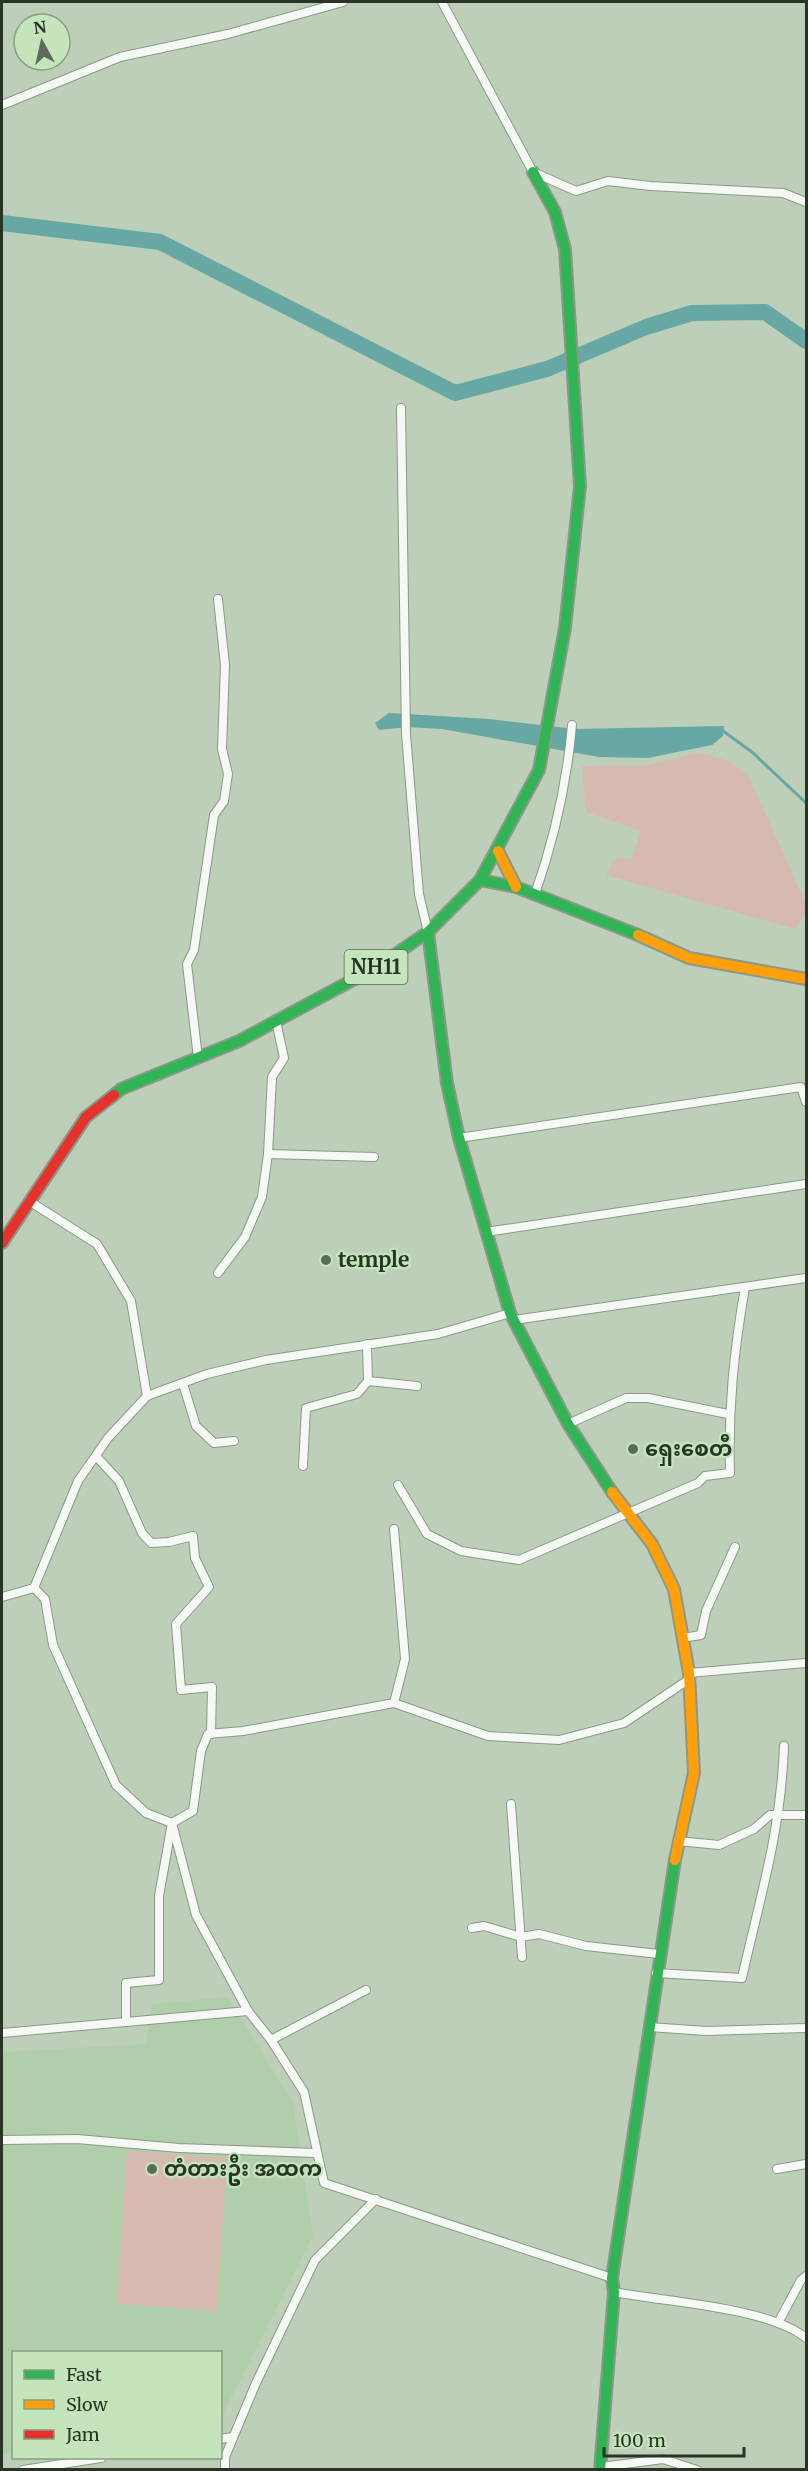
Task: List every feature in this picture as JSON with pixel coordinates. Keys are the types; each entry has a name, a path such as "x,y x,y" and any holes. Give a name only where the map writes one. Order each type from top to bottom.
{"main road":[{"path":"533,172 555,212 565,249 580,486 565,628 539,770 498,851 480,880 516,887 535,894 611,923 689,958 731,968 807,979"},
{"path":"498,851 516,887"},
{"name":"NH11","path":"2,1243 86,1117 121,1089 239,1041 377,967 428,932 480,880"},
{"path":"428,932 447,1083 459,1138 512,1317 568,1424 601,1478 652,1544 674,1589 688,1676 694,1773 678,1841 659,1954 612,2278 614,2292 601,2468"}],"street":[{"path":"2,105 120,57 228,34 343,2"},
{"path":"442,2 533,172 576,191 608,181 650,186 783,193 807,202"},
{"path":"401,408 406,734 419,894 428,932"},
{"path":"198,1058 188,964 194,950 214,815 224,801 228,774 222,749 225,665 218,598"},
{"path":"535,894 547,860 569,760 572,724"},
{"path":"218,1273 245,1237 262,1197 268,1154 272,1077 284,1058 276,1021"},
{"path":"459,1138 801,1087 807,1102"},
{"path":"268,1154 374,1157"},
{"path":"486,1232 807,1184"},
{"path":"28,1201 97,1244 131,1301 147,1396"},
{"path":"34,1588 78,1481 108,1438 147,1396 207,1374 266,1360 438,1334 512,1317 807,1278"},
{"path":"398,1485 426,1534 461,1551 519,1560 698,1483 705,1476 730,1473 728,1414 733,1354 745,1287"},
{"path":"303,1466 306,1408 357,1394 368,1381 367,1344"},
{"path":"368,1381 417,1386"},
{"path":"183,1384 196,1426 214,1443 234,1441"},
{"path":"568,1424 626,1398 648,1398 728,1414"},
{"path":"96,1456 119,1481 132,1505 142,1533 151,1543 169,1542 192,1536 195,1558 209,1587 176,1624 182,1690 212,1687 211,1734"},
{"path":"394,1529 405,1659 394,1702"},
{"path":"682,1638 701,1635 706,1611 735,1547"},
{"path":"2,1598 34,1588"},
{"path":"34,1588 45,1599 52,1645 116,1785 146,1813 172,1823"},
{"path":"126,2022 126,1983 159,1980 159,1896 172,1823 192,1811 201,1752 208,1734 243,1731 394,1702 488,1736 559,1740 624,1723 688,1676 807,1663"},
{"path":"656,1973 742,1978 766,1883 780,1815 784,1746"},
{"path":"511,1804 522,1957"},
{"path":"678,1841 719,1845 754,1829 770,1815 807,1815"},
{"path":"172,1823 196,1915 248,2011 271,2040 304,2092 324,2183 612,2278"},
{"path":"471,1928 484,1926 521,1937 539,1934 586,1946 659,1954"},
{"path":"271,2040 366,1990"},
{"path":"2,2033 248,2011"},
{"path":"649,2027 706,2031 807,2028"},
{"path":"2,2140 77,2139 179,2148 316,2153"},
{"path":"777,2169 807,2164"},
{"path":"225,2469 225,2457 233,2437 315,2260 376,2199"},
{"path":"778,2323 801,2280 807,2276"},
{"path":"614,2292 744,2313 796,2330 807,2338"},
{"path":"222,2439 233,2437"},
{"path":"23,2469 88,2459"},
{"path":"601,2468 663,2459 697,2469"}],"shaded area":[{"path":"696,753 725,760 749,777 806,904 806,912 795,929 606,875 617,858 632,859 641,831 586,812 582,766 648,765"},
{"name":"တံတားဦး အထက","path":"227,1997 293,2102 313,2236 222,2416 222,2351 12,2351 12,2452 2,2454 2,2052 146,2044 152,2004"},
{"path":"127,2151 227,2158 217,2311 117,2304"}],"water":[{"path":"389,713 489,719 575,729 724,726 723,736 712,745 648,758 599,757 442,729 407,727 379,730 375,723"}],"waterway":[{"path":"2,223 160,242 455,393 547,369 646,327 692,313 765,312 806,341"},
{"path":"723,731 752,752 806,803"}],"traffic: fast":[{"path":"480,880 539,770 565,628 580,486 565,249 555,212 533,172"},
{"path":"114,1095 121,1089 239,1041 377,967 428,932 480,880 516,887 638,935"},
{"path":"428,932 447,1083 459,1138 510,1313 568,1424 612,1492"},
{"path":"600,2470 614,2292 612,2278 675,1860"}],"traffic: slow":[{"path":"498,851 516,887"},
{"path":"638,935 689,958 806,979"},
{"path":"612,1492 652,1544 674,1589 689,1673 694,1773 675,1860"}],"traffic: jam":[{"path":"2,1243 86,1117 114,1095"}],"place":[{"name":"temple","path":"326,1260"},
{"name":"ရှေးစေတီ","path":"633,1449"},
{"name":"တံတားဦး အထက","path":"152,2169"}]}
